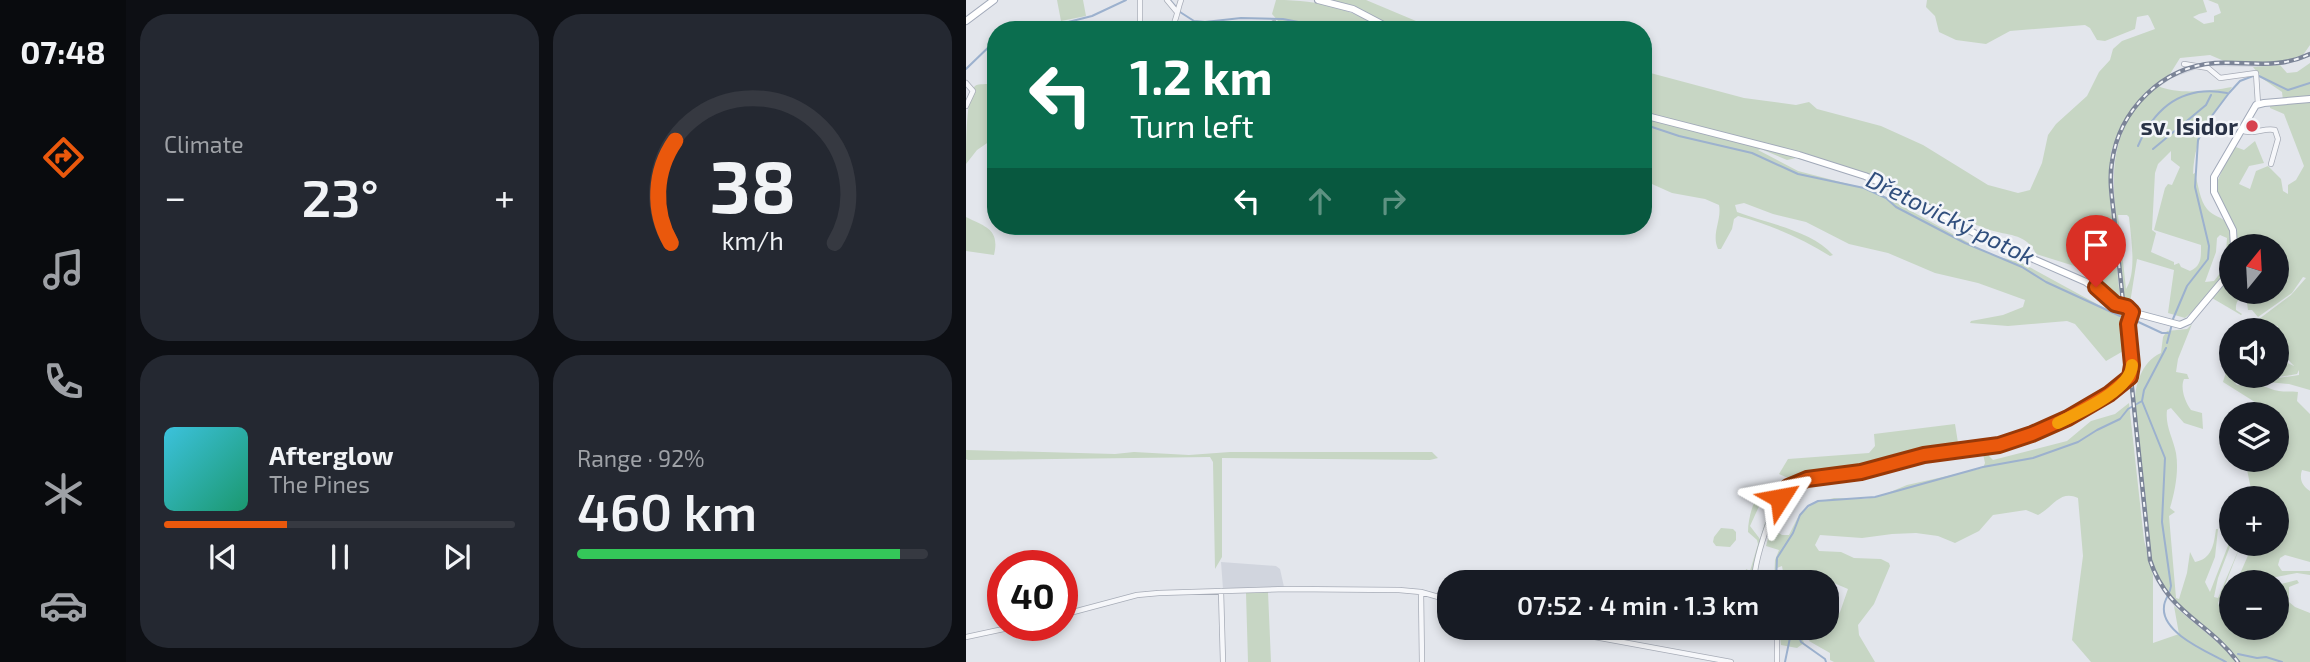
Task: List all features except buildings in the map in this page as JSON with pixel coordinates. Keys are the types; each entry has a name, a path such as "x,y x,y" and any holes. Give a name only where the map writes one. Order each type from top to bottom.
{"main road":[{"path":"966,21 993,0"},
{"path":"1318,0 1353,9 1376,21"},
{"path":"2233,234 2215,195 2213,186 2217,170 2258,104 2310,99"},
{"path":"1652,117 1799,155 1865,176 1893,188 1976,234 2086,282 2115,304 2127,307 2132,312 2184,325 2219,285"}],"street":[{"path":"1140,0 1140,21"},
{"path":"1167,0 1177,12"},
{"path":"1176,21 1181,0"},
{"path":"2184,64 2208,68 2220,78 2257,76 2258,104"},
{"path":"966,83 973,91 966,106"},
{"path":"2241,130 2250,133 2275,130 2278,137 2272,164"},
{"path":"1757,570 1771,517 1788,487 1807,479 1861,472 1924,455 1999,445 2068,418 2109,394 2130,377 2132,365 2128,324 2132,312"},
{"path":"1078,611 1137,595 1221,591 1399,590 1437,597"},
{"path":"1221,591 1223,662"},
{"path":"1421,592 1422,662"},
{"path":"966,637 987,632"},
{"path":"1611,640 1731,662"},
{"path":"1776,640 1777,662"}],"shaded area":[{"path":"2310,52 2310,56 2288,64 2265,67 2205,66 2172,78 2146,96 2132,113 2121,136 2114,161 2116,215 2152,560 2158,578 2172,598 2184,611 2226,644 2240,662 2236,662 2223,647 2181,614 2155,579 2148,561 2112,216 2110,160 2117,134 2129,111 2150,88 2170,74 2204,62 2288,60"},
{"path":"1221,562 1276,566 1280,569 1284,587 1223,589"}],"green space":[{"path":"1057,0 1083,0 1086,16 1061,21"},
{"path":"1276,0 1308,2 1334,7 1370,21 1278,21 1272,14"},
{"path":"1328,0 1366,0 1416,21 1380,21"},
{"path":"1927,0 2203,0 2207,12 2193,17 2204,24 2214,22 2214,16 2221,13 2218,4 2208,0 2310,0 2310,45 2303,55 2264,63 2224,61 2210,55 2180,58 2170,74 2150,88 2134,105 2120,128 2111,152 2109,187 2120,299 2117,301 2094,284 2095,280 2084,269 2036,254 2022,239 1990,230 1937,209 1883,181 1652,115 1652,73 1744,98 1796,105 1809,102 1817,109 1881,126 1923,145 1988,185 2018,193 2030,190 2042,163 2048,135 2056,124 2087,96 2099,72 2110,60 2113,49 2122,41 2155,29 2148,15 2137,17 2135,29 2105,41 2097,40 2085,25 2010,31 1986,44 1956,40 1939,32 1935,16 1926,7"},
{"path":"2310,63 2310,96 2283,100 2282,92 2263,79 2253,67 2280,65 2287,73 2297,72"},
{"path":"987,84 987,143 977,150 966,164 970,99 977,85"},
{"path":"2158,86 2185,91 2232,87 2201,137 2193,174 2195,173 2205,206 2228,225 2231,234 2219,234 2216,252 2205,282 2214,281 2219,275 2219,282 2185,318 2168,313 2174,270 2137,259 2130,303 2124,304 2114,169 2122,133 2130,117","holes":["2171,151 2171,160 2180,167 2172,185 2168,184 2165,188 2154,230 2201,245 2199,263 2190,271 2179,263 2174,265 2174,262 2151,252 2156,233 2152,230 2155,173 2158,164","2118,215 2129,217 2131,234 2132,264 2126,289"]},
{"path":"2310,102 2310,390 2289,384 2289,376 2299,375 2299,370 2297,374 2289,376 2289,364 2294,366 2289,361 2289,318 2260,318 2279,304 2289,304 2289,296 2306,278 2303,277 2289,295 2289,234 2235,234 2234,226 2218,193 2217,182 2233,146 2244,150 2255,141 2264,163 2249,166 2239,184 2250,189 2256,171 2268,166 2281,179 2283,191 2288,194 2288,185 2296,180 2304,166 2284,114 2270,108 2270,105"},
{"path":"1652,119 1755,144 1838,168 1865,178 1895,192 1983,241 1940,221 1890,191 1860,177 1796,158 1787,160 1758,150 1798,171 1875,191 1989,254 2022,263 2108,310 2117,310 2122,316 2125,350 2106,361 2075,324 2067,321 2008,326 1970,323 2023,307 2025,300 1978,283 1935,273 1888,253 1849,244 1806,222 1744,203 1735,205 1737,212 1813,239 1833,255 1830,256 1774,228 1738,216 1734,219 1732,229 1721,249 1718,249 1716,238 1719,205 1705,199 1672,193 1652,184"},
{"path":"966,217 987,228 987,235 993,235 995,246 994,255 966,251"},
{"path":"2219,288 2219,302 2212,298"},
{"path":"2222,304 2236,304 2236,310 2241,315"},
{"path":"2247,304 2276,304 2258,317 2252,310 2248,310"},
{"path":"2192,324 2178,359 2176,372 2187,374 2189,379 2184,379 2184,395 2191,410 2202,413 2203,429 2184,423 2171,408 2167,410 2168,427 2177,460 2170,508 2175,512 2169,516 2176,598 2179,599 2187,573 2190,552 2195,562 2205,558 2211,550 2218,529 2215,557 2205,582 2210,592 2224,556 2226,556 2219,570 2214,597 2219,596 2219,639 2169,594 2155,570 2146,531 2136,425 2136,392 2146,365 2161,353 2163,337 2167,331 2187,329"},
{"path":"2233,388 2269,388 2298,392 2297,401 2310,414 2310,472 2302,470 2301,479 2310,491 2310,562 2289,556 2289,486 2250,486 2247,472 2289,472 2289,402 2255,402"},
{"path":"2129,403 2144,540 2153,575 2153,643 2179,634 2174,606 2223,647 2236,662 2091,662 2072,640 2083,556 2078,498 2072,496 2056,500 2038,515 2026,510 1993,515 1979,531 1955,543 1938,536 1916,533 1862,538 1820,535 1815,545 1819,551 1841,552 1854,558 1881,559 1890,566 1874,604 1858,625 1859,635 1875,662 1834,662 1830,660 1830,653 1809,641 1839,640 1839,613 1848,589 1839,585 1839,570 1783,570 1782,566 1775,570 1779,550 1766,546 1771,528 1782,535 1789,535 1799,515 1814,503 1834,498 1878,497 1907,485 1983,468 1985,463 1983,454 1977,452 1848,479 1855,475 2021,441 1990,450 1989,456 1993,460 2067,441 2091,421 2115,414"},
{"path":"1955,424 1959,449 1924,455 1861,472 1797,482 1779,474 1788,459 1869,453 1875,446 1874,434"},
{"path":"966,450 1189,455 1230,452 1432,452 1438,458 1222,458 1222,557 1215,569 1213,462 1210,457 968,460"},
{"path":"1759,494 1761,502 1750,526 1760,539 1765,523 1780,498 1763,539 1757,570 1750,570 1758,544 1748,532 1754,502"},
{"path":"1721,528 1733,529 1736,532 1736,540 1730,547 1716,546 1713,542"},
{"path":"2248,556 2283,556 2278,565 2281,570 2242,570"},
{"path":"2289,571 2310,571 2310,575 2289,575"},
{"path":"2297,580 2299,583 2289,587 2289,582"},
{"path":"1268,592 1271,662 1248,662 1246,593"},
{"path":"2289,602 2310,613 2310,662 2240,662 2221,641 2289,640"},
{"path":"1780,640 1803,640 1804,643 1797,648 1781,645"}],"waterway":[{"name":"Dřetovický potok","path":"1072,21 1092,16 1126,0"},
{"name":"Dřetovický potok","path":"1170,0 1176,7"},
{"name":"Dřetovický potok","path":"1180,12 1194,21"},
{"name":"Dřetovický potok","path":"1214,21 1241,18 1293,21"},
{"name":"Dřetovický potok","path":"966,69 987,49"},
{"path":"2173,319 2187,286 2208,259 2209,246 2195,187 2198,140 2208,121 2229,93 2240,81 2253,76"},
{"path":"2259,76 2288,90 2310,83"},
{"path":"2138,146 2153,120 2172,102 2197,92 2227,93"},
{"path":"2153,149 2206,105 2211,95"},
{"name":"Dřetovický potok","path":"1652,127 1752,153 1798,174 1864,188 1965,243 2022,267 2046,282 2120,316"},
{"name":"Dřetovický potok","path":"2132,319 2162,333 2168,333"},
{"name":"Dřetovický potok","path":"2167,343 2172,324"},
{"path":"2166,348 2144,390 2142,401 2165,458 2162,522 2171,586 2164,604 2165,616 2170,625 2187,640 2226,662"},
{"path":"1777,570 1777,558 1793,533 1800,515 1808,506 1818,501 1875,497 1983,467 2033,458 2078,442 2120,419 2128,409 2142,401"},
{"path":"1785,662 1790,640"},
{"path":"1800,640 1826,662"},
{"path":"2238,654 2282,662"}],"railway":[{"path":"2238,662 2214,636 2177,605 2157,578 2150,560 2111,169 2116,143 2124,125 2146,94 2161,82 2196,66 2215,63 2286,62 2310,54"}],"slow traffic":[{"path":"2058,423 2124,384 2130,377 2132,365"}],"place":[{"name":"sv. Isidor","path":"2252,126"}],"route":[{"path":"1780,498 1788,487 1807,479 1861,472 1924,455 2006,443 2068,418 2124,384 2132,371 2128,324 2132,312 2127,307 2115,304 2096,287"}]}
